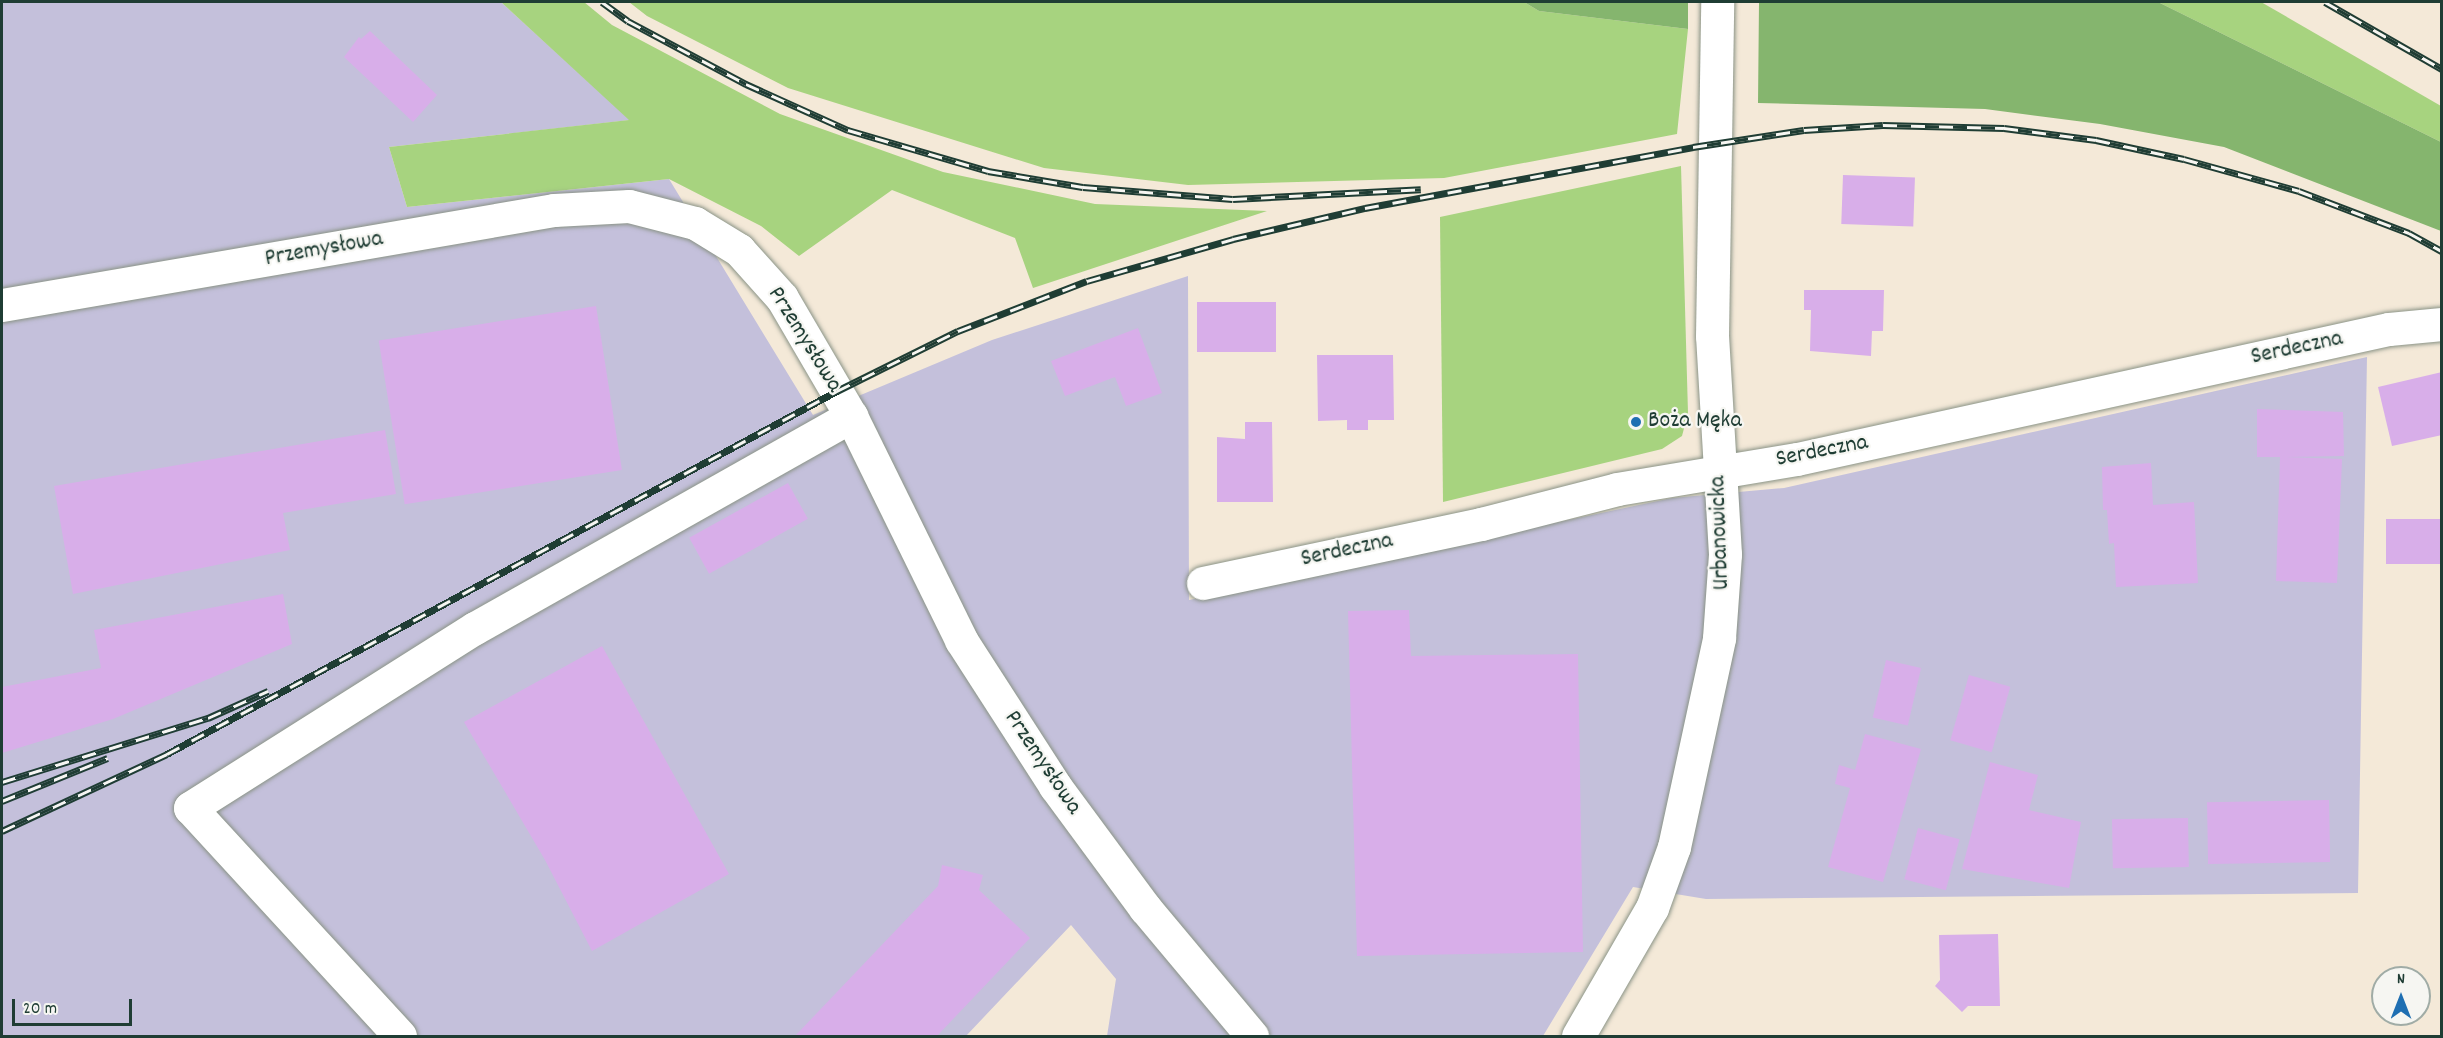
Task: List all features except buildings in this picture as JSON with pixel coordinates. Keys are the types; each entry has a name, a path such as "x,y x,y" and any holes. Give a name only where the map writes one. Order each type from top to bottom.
{"street":[{"name":"Urbanowicka","path":"1578,1036 1652,908 1674,847 1719,638 1725,554 1712,336 1717,2"},
{"name":"Przemysłowa","path":"2,305 554,210 629,206 695,224 739,250 782,298 851,416 961,640 1017,728 1145,908 1252,1036"},
{"name":"Serdeczna","path":"1203,583 1481,524 1617,489 1720,470 1797,459 2389,328 2442,324"},
{"path":"400,1036 190,808 475,628 851,416"}],"shaded area":[{"path":"2,2 501,2 630,120 389,147 407,207 669,179 813,415 992,340 1188,276 1189,600 1672,498 1784,488 2367,357 2358,893 1706,899 1633,887 1543,1036 1107,1036 1116,979 1071,925 966,1036 2,1036"}],"green space":[{"path":"501,2 584,2 612,25 780,114 943,172 1095,204 1267,211 1033,288 1015,238 892,190 799,256 761,226 669,179 407,207 389,147 629,120"},
{"path":"629,2 1524,2 1539,11 1688,29 1677,134 1444,178 1188,185 1044,168 788,88 647,16"},
{"path":"1524,2 1688,2 1688,29 1539,11"},
{"path":"1759,2 2158,2 2441,142 2441,231 2224,147 2100,124 1985,109 1758,103"},
{"path":"2158,2 2261,2 2441,106 2441,142"},
{"path":"1681,166 1688,413 1682,436 1662,449 1443,502 1440,217"}],"railway":[{"path":"602,2 628,21 746,84 848,130 988,171 1083,187 1233,199 1421,189"},
{"path":"2325,2 2442,69"},
{"path":"2,831 167,754 837,391 958,331 1087,281 1233,239 1365,208 1693,147 1804,130 1883,125 2004,128 2096,140 2184,159 2299,191 2409,233 2442,251"},
{"path":"2,782 208,718 268,691"},
{"path":"2,801 108,758"}],"place":[{"name":"Boża Męka","path":"1636,422"}]}
